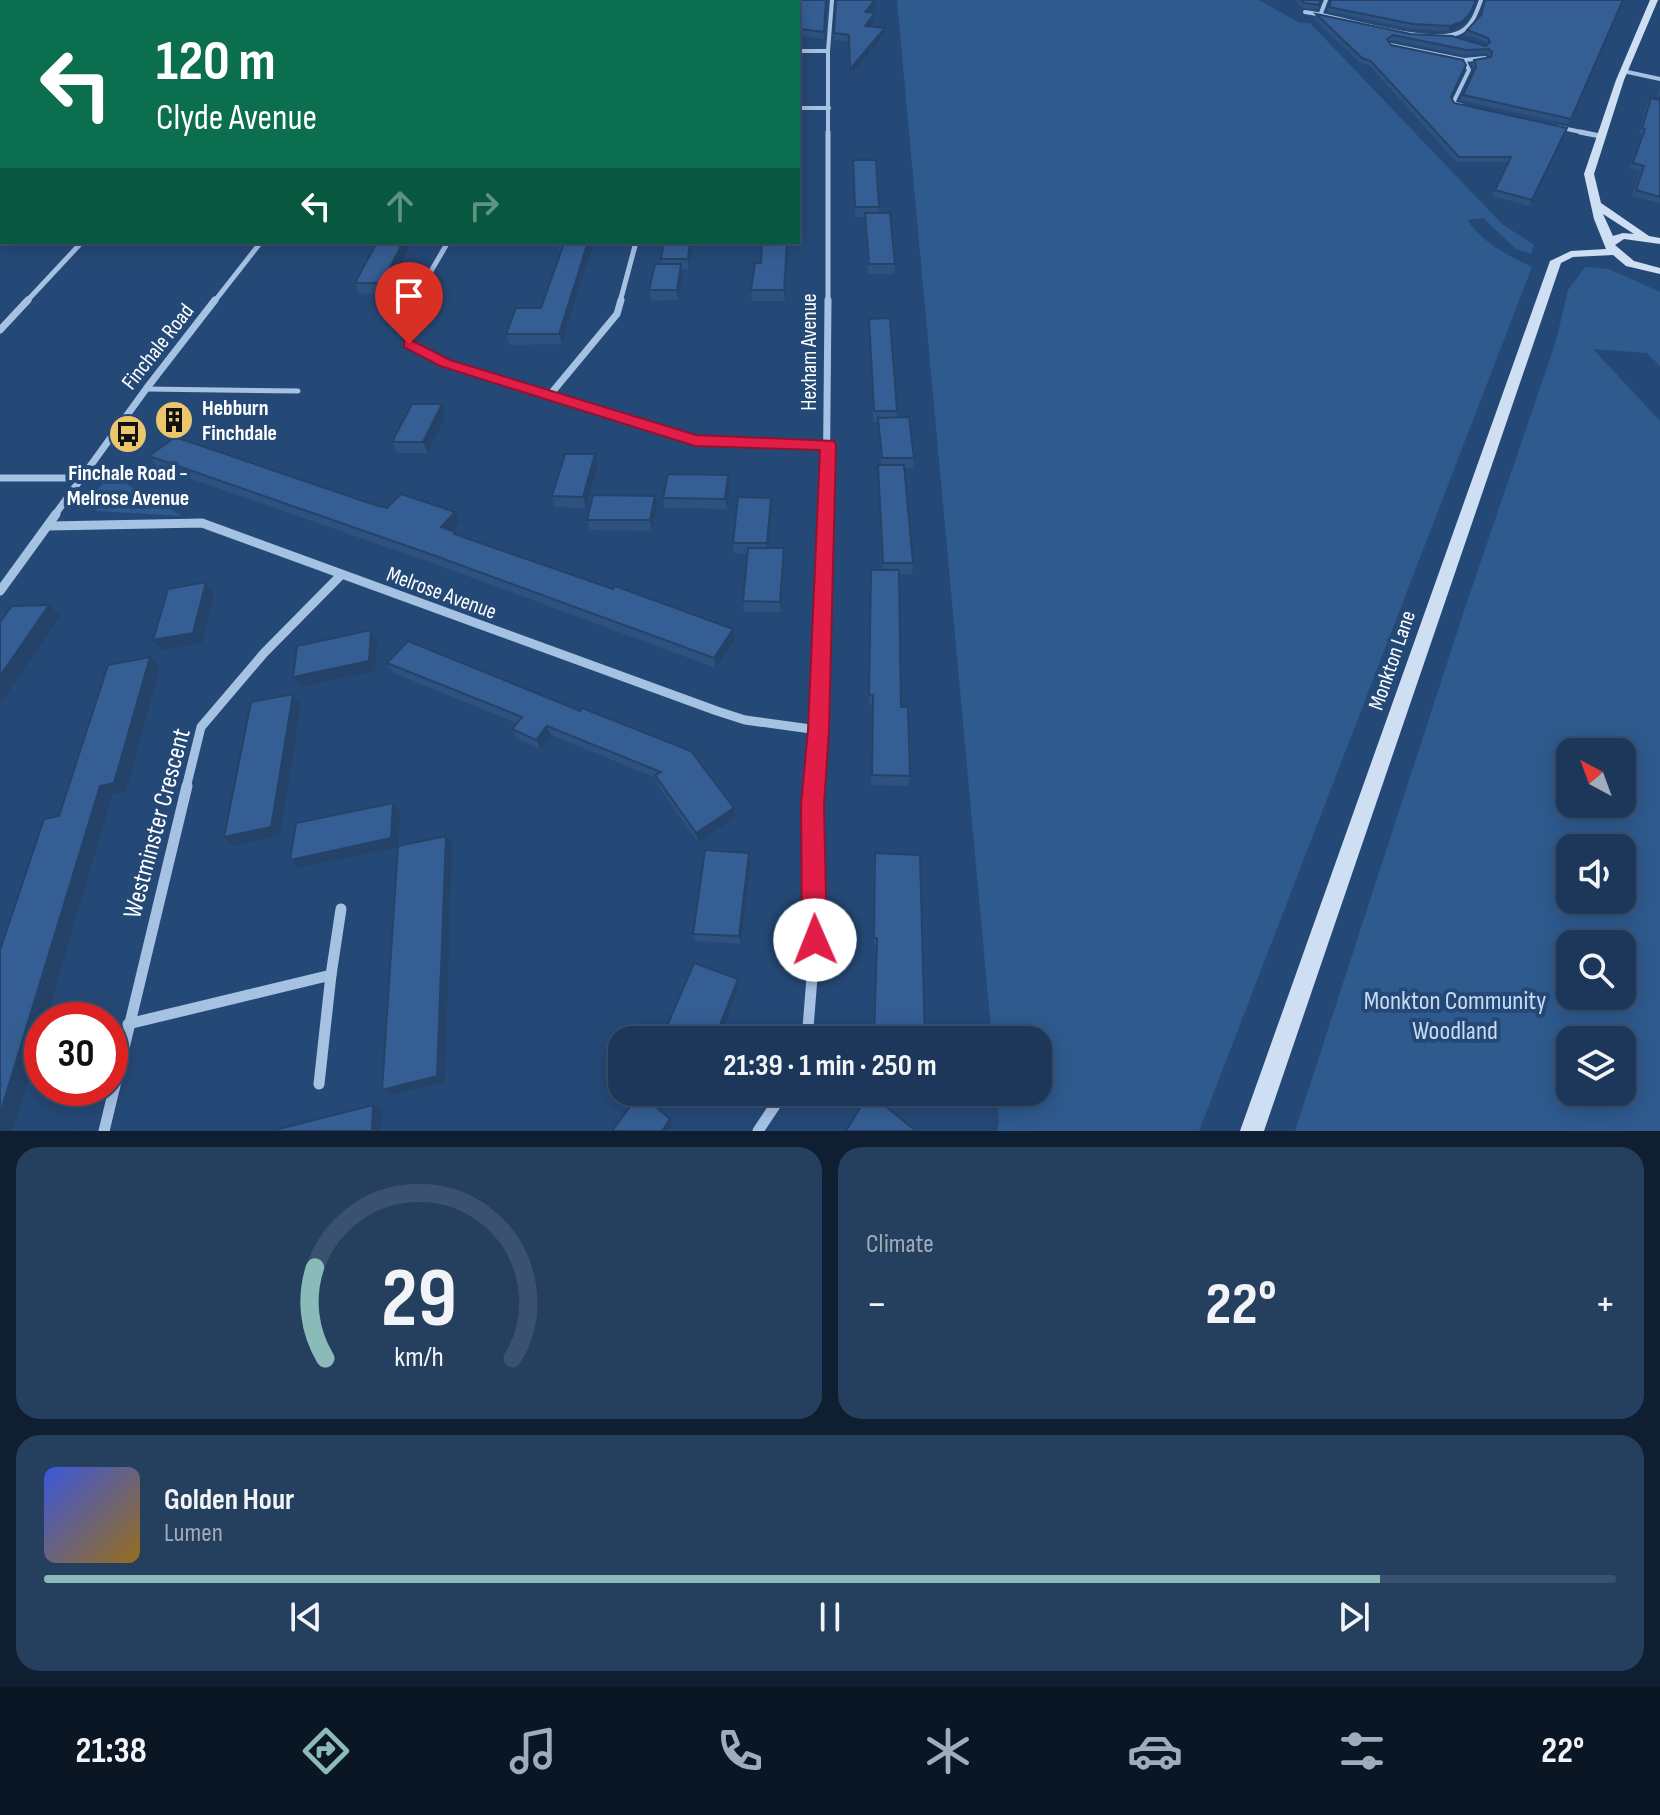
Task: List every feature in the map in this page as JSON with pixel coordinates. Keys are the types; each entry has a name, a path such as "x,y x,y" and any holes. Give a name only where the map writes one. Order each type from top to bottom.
{"street":[{"name":"Hexham Avenue","path":"808,1026 815,940 813,805 828,445 828,51 832,0"},
{"path":"1321,13 1326,0"},
{"path":"1452,36 1472,22 1481,0"},
{"path":"1654,0 1623,71 1589,174 1591,190 1599,206 1599,219 1611,247 1630,264 1660,279"},
{"path":"1305,12 1458,39"},
{"path":"1390,45 1464,60 1485,58"},
{"path":"800,51 828,51"},
{"path":"1464,60 1469,70 1453,103 1468,107"},
{"path":"1623,71 1660,79"},
{"path":"800,108 829,108"},
{"path":"1556,126 1600,136"},
{"path":"1599,206 1654,240"},
{"path":"1611,247 1623,236 1654,240"},
{"path":"0,330 80,244"},
{"name":"Finchale Road","path":"0,591 146,389 259,244"},
{"path":"447,244 410,307 409,344 445,363 695,440 828,445"},
{"path":"549,396 617,314 635,244"},
{"name":"Monkton Lane","path":"1252,1131 1556,261 1571,254 1611,247"},
{"path":"1630,264 1660,271"},
{"path":"0,478 81,478"},
{"name":"Melrose Avenue","path":"49,526 202,523 717,711 745,720 818,730"},
{"name":"Westminster Crescent","path":"128,1024 201,727 264,653 341,575"},
{"path":"319,1084 341,909"},
{"path":"128,1024 331,975"},
{"name":"Westminster Crescent","path":"104,1131 110,1106"},
{"path":"758,1131 775,1106"}],"lane":[{"path":"146,389 298,391"}],"green space":[{"path":"897,0 1259,0 1300,23 1310,23 1502,224 1534,245 1531,254 1516,249 1483,218 1467,220 1481,236 1496,248 1532,267 1199,1131 997,1131 998,1106 1052,1106 1052,1026 991,1026"},
{"name":"Monkton Community Woodland","path":"1585,267 1609,269 1660,292 1660,366 1647,353 1593,349 1660,421 1660,1131 1295,1131 1465,608 1556,341 1568,290"},
{"path":"110,475 182,516 97,511 88,501"}],"building":[{"path":"800,0 826,0 824,32 800,29"},
{"path":"836,0 875,0 865,12 875,13 865,26 885,28 850,69 849,35 834,33"},
{"path":"1301,0 1321,0 1319,5"},
{"path":"1331,0 1476,0 1470,14 1462,22 1450,26 1413,24 1329,7"},
{"path":"1485,0 1623,0 1571,119 1463,95 1476,67 1474,60 1491,57 1489,49 1467,50 1393,35 1387,39 1391,45 1463,60 1466,65 1451,97 1454,103 1567,128 1532,200 1495,190 1511,157 1459,157 1371,61 1362,58 1316,14 1411,34 1452,36 1486,46 1490,42 1488,38 1467,30 1481,15"},
{"path":"1660,96 1660,197 1636,190 1644,166 1633,163 1645,129 1642,128 1651,98 1659,100"},
{"path":"853,160 876,160 879,207 855,207"},
{"path":"865,213 890,213 895,264 869,264"},
{"path":"376,244 402,244 382,283 355,283"},
{"path":"564,244 587,244 559,334 506,334 516,308 541,308"},
{"path":"664,244 690,244 688,259 661,259"},
{"path":"762,244 787,244 784,290 751,290 755,263 761,263"},
{"path":"655,264 681,264 677,290 649,290"},
{"path":"890,318 897,411 874,411 869,319"},
{"path":"412,404 442,404 423,442 392,442"},
{"path":"909,417 914,458 882,458 878,418"},
{"path":"175,437 375,505 387,508 401,494 455,512 441,527 454,534 613,589 615,586 733,629 714,658 149,456"},
{"path":"565,454 595,454 583,497 552,496"},
{"path":"878,465 904,465 913,563 883,563"},
{"path":"668,474 728,475 725,499 663,498"},
{"path":"593,495 655,496 650,520 587,520"},
{"path":"738,497 771,498 767,543 733,543"},
{"path":"748,548 784,548 780,602 743,601"},
{"path":"871,570 899,570 901,707 908,707 910,776 872,775 873,695 869,695"},
{"path":"206,582 193,633 153,640 168,589"},
{"path":"49,605 0,676 0,622 12,606"},
{"path":"371,630 369,661 293,677 297,646"},
{"path":"408,641 580,711 582,708 691,751 734,808 696,833 655,775 661,772 547,726 536,740 512,729 522,717 387,663"},
{"path":"150,657 114,783 100,786 34,1002 24,1002 24,1035 0,1114 0,950 44,819 59,816 108,665"},
{"path":"293,694 271,827 224,837 251,702"},
{"path":"393,803 391,838 290,860 296,823"},
{"path":"446,836 437,1076 382,1090 398,846"},
{"path":"705,850 749,853 739,936 693,934"},
{"path":"875,853 920,855 925,1026 874,1026 877,938 874,938"},
{"path":"694,963 738,979 720,1026 667,1026"},
{"path":"373,1105 372,1131 271,1131"},
{"path":"630,1106 655,1106 670,1119 662,1131 612,1131"},
{"path":"861,1106 885,1106 916,1131 846,1131"}],"place":[{"name":"Hebburn Finchdale","path":"174,420"},
{"name":"Finchale Road - Melrose Avenue","path":"128,434"}],"route":[{"path":"409,344 445,363 695,440 828,445 813,805 815,940"}]}
